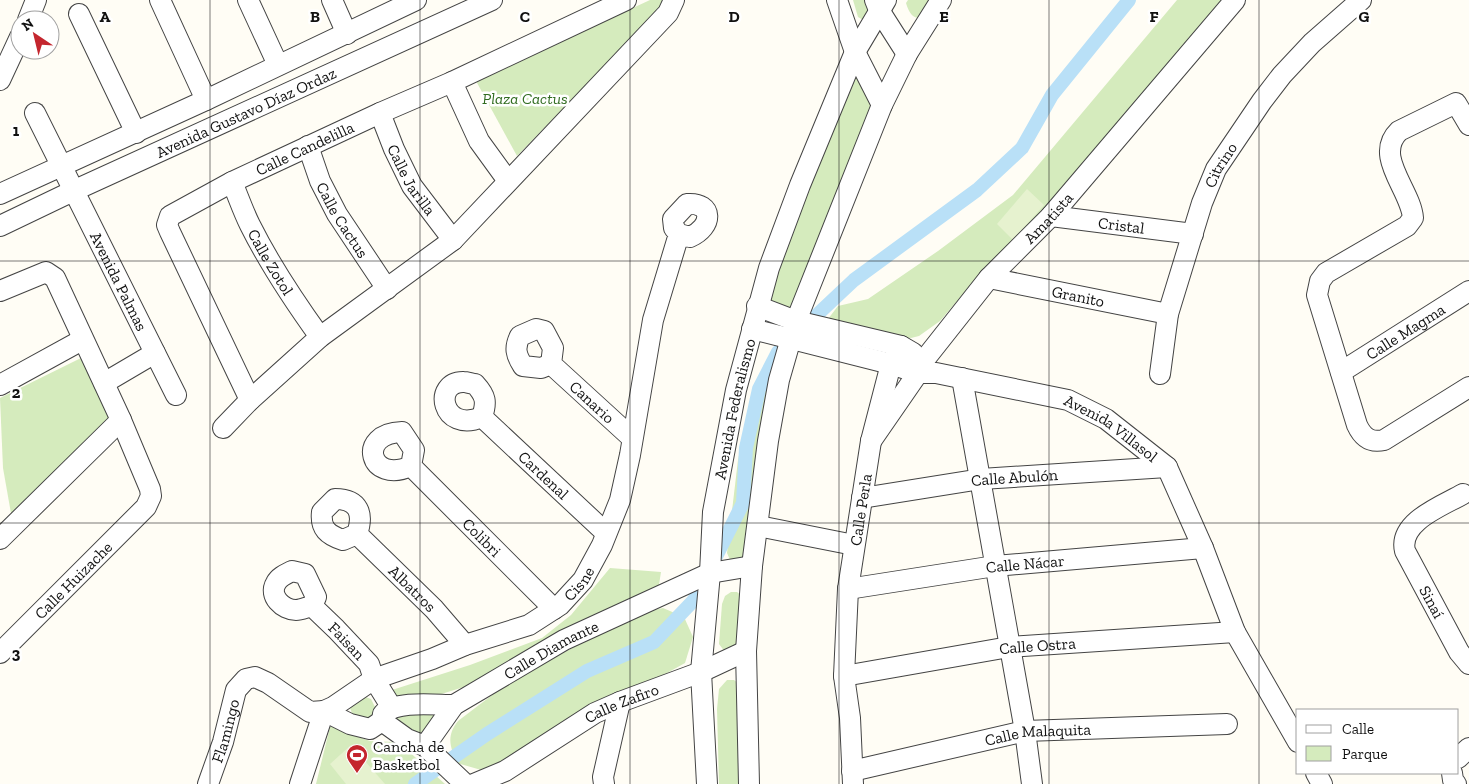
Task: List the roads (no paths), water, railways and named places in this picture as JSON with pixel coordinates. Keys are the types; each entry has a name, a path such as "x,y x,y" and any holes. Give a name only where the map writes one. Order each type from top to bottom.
{"street":[{"path":"160,0 206,100"},
{"path":"248,0 278,65"},
{"path":"332,0 347,34"},
{"name":"Avenida Gustavo Díaz Ordaz","path":"0,194 136,133 416,0"},
{"name":"Avenida Gustavo Díaz Ordaz","path":"0,226 492,0"},
{"name":"Calle Candelilla","path":"250,400 167,225 170,216 232,182 308,146 452,82 626,0"},
{"path":"223,428 250,400 320,337 452,240 668,13 674,0"},
{"path":"837,0 855,52 882,105"},
{"path":"749,784 746,651 752,566 768,441 779,380 796,321 882,105 907,54 941,0"},
{"name":"Amatista","path":"871,441 926,369 989,278 1051,216 1235,0"},
{"name":"Citrino","path":"1160,374 1168,314 1202,203 1216,169 1282,75 1312,43 1361,0"},
{"name":"Avenida Federalismo","path":"707,784 701,672 710,573 713,512 736,390 757,306 800,184 855,52 880,3"},
{"name":"Avenida Federalismo","path":"880,3 907,54"},
{"path":"79,14 136,133"},
{"path":"0,80 10,47"},
{"path":"452,82 479,141 508,181"},
{"path":"1469,125 1456,103 1399,131 1393,137 1390,145 1390,156 1413,218 1407,226 1326,272 1321,277 1317,295 1360,432 1365,438 1373,441 1384,440 1469,387"},
{"name":"Avenida Palmas","path":"35,113 176,396"},
{"name":"Calle Jarilla","path":"380,113 412,186 452,240"},
{"name":"Calle Cactus","path":"308,146 320,180 337,214 387,289"},
{"name":"Calle Zotol","path":"232,182 249,223 272,265 289,294 320,337"},
{"name":"Cristal","path":"1051,216 1193,234"},
{"name":"Cisne","path":"324,711 374,679 432,659 465,645 530,625 568,597 582,580 606,533 620,500 653,320 679,234"},
{"path":"0,291 46,272 55,278 82,340 121,420 0,539"},
{"name":"Granito","path":"989,278 1168,314"},
{"name":"Calle Magma","path":"1341,372 1469,291"},
{"name":"Avenida Villasol","path":"757,306 796,321 901,346 926,369"},
{"name":"Avenida Villasol","path":"752,329 891,364 926,369 1068,400 1106,419 1167,466 1204,548 1235,632 1296,739"},
{"path":"0,385 82,340"},
{"name":"Calle Perla","path":"852,777 850,718 844,676 848,589 871,441 891,364 901,346"},
{"path":"104,383 155,353"},
{"name":"Canario","path":"551,364 632,438"},
{"path":"962,378 981,480 994,566 1025,731 1032,784"},
{"name":"Cardenal","path":"482,417 606,533"},
{"name":"Calle Huizache","path":"0,653 146,506 151,496 150,489 121,420"},
{"name":"Colibri","path":"411,466 554,609"},
{"name":"Calle Abulón","path":"862,498 981,480 1167,466"},
{"name":"Sinaí","path":"1467,498 1414,522 1405,536 1403,544 1459,652 1469,664"},
{"path":"758,526 854,544"},
{"name":"Albatros","path":"357,534 434,609 465,645"},
{"name":"Calle Nácar","path":"848,589 994,566 1204,548"},
{"name":"Calle Diamante","path":"425,746 454,705 564,640 710,573 752,566"},
{"name":"Faisan","path":"312,606 369,664 387,714"},
{"name":"Calle Ostra","path":"844,676 1010,647 1235,632"},
{"name":"Calle Zafiro","path":"474,784 505,778 594,713 701,672 746,651"},
{"name":"Flamingo","path":"208,784 223,742 236,690 246,679 255,677 268,683 310,712 324,711"},
{"path":"600,782 620,702"},
{"path":"300,784 324,711 350,724 370,730 387,714 406,705 454,705"},
{"path":"387,714 407,739 425,746 465,784"},
{"name":"Calle Malaquita","path":"852,777 1025,731 1227,724"},
{"path":"1459,757 1469,748"}],"waterway":[{"path":"804,327 854,280 977,190 1022,148 1052,95 1129,0"},
{"path":"415,784 487,734 587,671 654,642 694,600 743,503 746,448 759,389 778,352 785,346"}],"place":[{"name":"Cancha de Basketbol","path":"357,774"}],"park label":[{"name":"Plaza Cactus","path":"525,98"}]}
